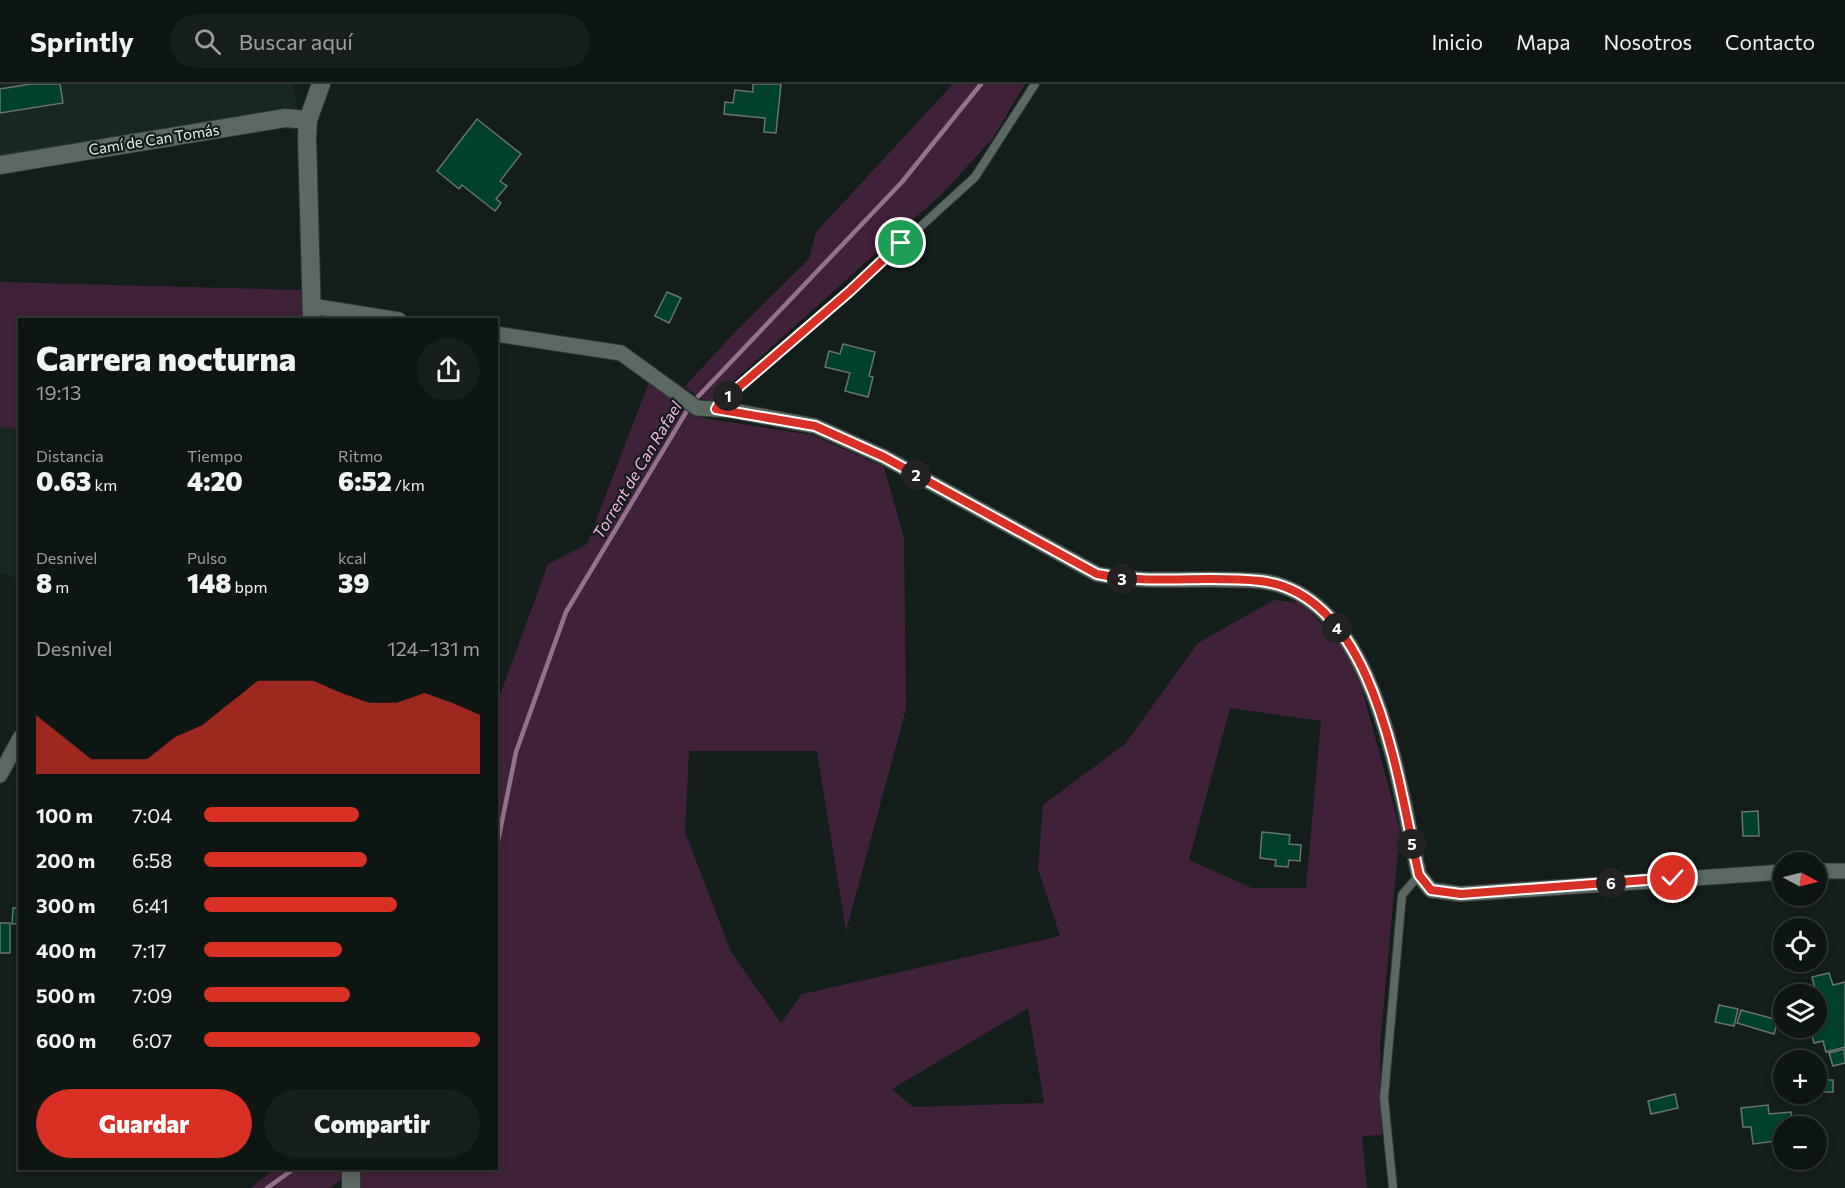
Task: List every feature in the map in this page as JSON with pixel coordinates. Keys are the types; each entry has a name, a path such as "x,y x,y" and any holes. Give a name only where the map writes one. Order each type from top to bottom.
{"street":[{"path":"321,84 308,120 308,218 312,313 374,318"},
{"name":"Camí de Can Tomás","path":"0,165 285,118 308,120"},
{"path":"498,334 621,353 697,408 716,409 815,426 884,457 1097,574 1130,580 1261,581 1293,589 1320,609 1352,645 1386,728 1419,875 1431,890 1461,894 1773,873"},
{"path":"0,775 18,742"},
{"path":"1827,871 1845,871"},
{"path":"351,1170 351,1188"}],"lane":[{"path":"716,409 975,177 1035,84"},
{"path":"1393,1188 1384,1098 1386,1061 1402,895 1419,875"}],"shaded area":[{"path":"0,84 293,84 300,124 0,173"},
{"path":"953,84 1025,84 993,138 943,193 709,403 684,387 736,331 809,259 816,232"},
{"path":"0,282 305,290 306,318 18,318 18,430 0,427"},
{"path":"649,382 697,417 812,435 884,467 904,538 906,709 846,931 817,751 689,751 685,832 731,952 781,1023 802,994 1060,936 1038,869 1043,805 1125,744 1198,643 1274,600 1302,603 1345,649 1362,689 1400,829 1380,1045 1382,1135 1362,1136 1367,1188 361,1188 360,1170 498,1170 498,700 548,564 587,544","holes":["1230,708 1321,721 1306,888 1252,888 1189,860","1028,1008 1044,1103 913,1107 892,1089"]},
{"path":"0,427 18,430 18,579 0,573"},
{"path":"274,1170 348,1170 342,1179 330,1188 250,1188"}],"building":[{"path":"31,84 60,84 63,103 0,113 0,89"},
{"path":"753,84 781,84 776,133 764,132 765,118 724,114 725,102 733,103 735,90 753,92"},
{"path":"477,119 521,154 500,181 507,186 496,199 501,203 495,211 462,185 459,189 437,171"},
{"path":"667,292 681,298 669,323 655,316"},
{"path":"843,344 875,352 869,376 873,377 868,397 845,391 850,373 825,367 829,351 840,354"},
{"path":"1758,811 1759,836 1743,836 1742,812"},
{"path":"1262,832 1290,835 1289,844 1301,845 1300,861 1289,860 1288,867 1275,866 1276,860 1260,858"},
{"path":"13,908 18,908 18,924 12,924"},
{"path":"0,923 10,923 10,953 0,953"},
{"path":"1829,973 1833,985 1845,982 1845,1047 1827,1052 1823,1041 1814,1043 1813,1038 1827,1038 1827,984 1814,984 1812,977"},
{"path":"1719,1005 1738,1009 1734,1026 1715,1022"},
{"path":"1741,1010 1773,1019 1773,1034 1737,1023"},
{"path":"1844,1049 1845,1063 1833,1066 1829,1053"},
{"path":"1827,1080 1833,1080 1833,1092 1827,1092"},
{"path":"1675,1094 1678,1108 1651,1114 1648,1101"},
{"path":"1768,1105 1769,1114 1791,1112 1792,1116 1773,1116 1773,1141 1753,1144 1751,1127 1743,1127 1741,1108"}],"waterway":[{"name":"Torrent de Can Rafael","path":"498,841 516,752 566,612 691,404 902,182 981,84"},
{"name":"Torrent de Can Rafael","path":"267,1188 292,1170"}],"route":[{"path":"901,243 716,409 815,426 884,457 1097,574 1130,580 1261,581 1293,589 1320,609 1352,645 1386,728 1419,875 1431,890 1461,894 1673,878"}]}
